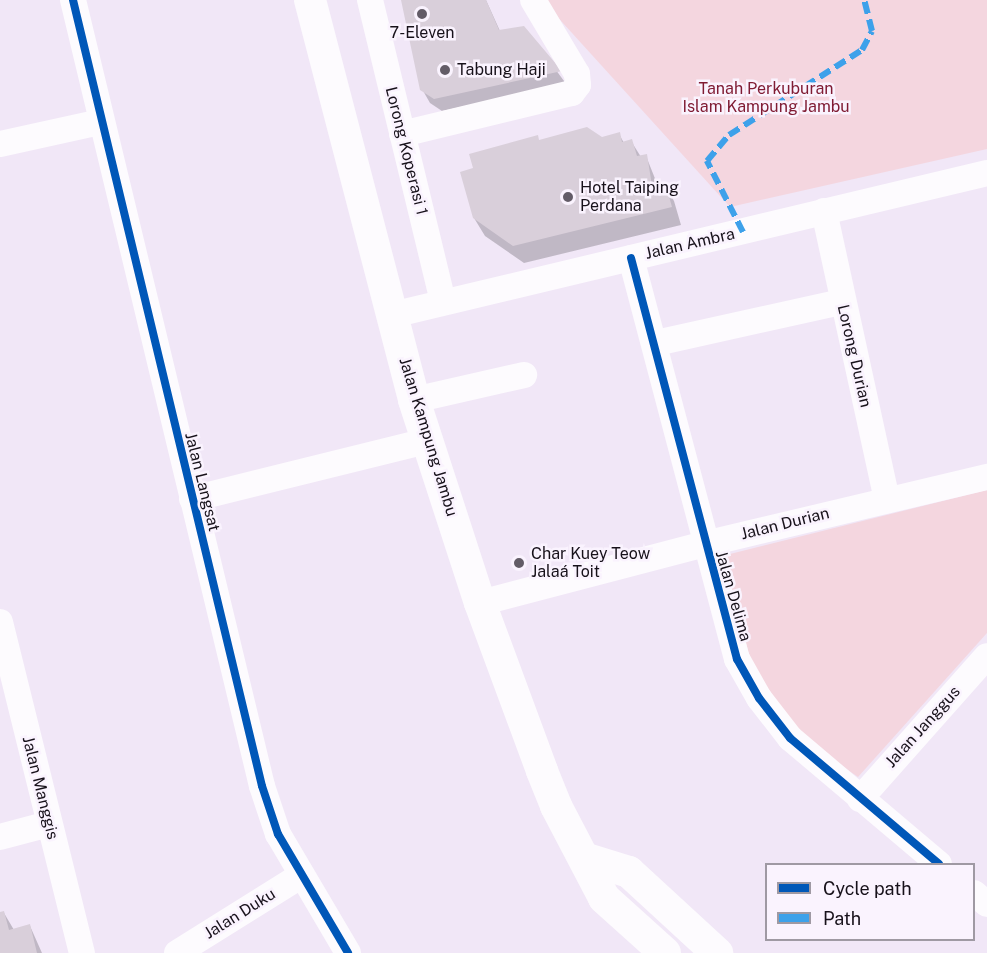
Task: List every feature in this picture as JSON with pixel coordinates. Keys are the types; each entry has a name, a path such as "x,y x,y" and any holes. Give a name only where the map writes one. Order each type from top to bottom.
{"main road":[{"name":"Jalan Kampung Jambu","path":"310,0 414,400 480,603 556,806 587,859 604,898 665,953"},
{"path":"587,859 629,872 717,953"}],"street":[{"name":"Jalan Langsat","path":"73,0 100,122 262,786 278,834 348,953"},
{"name":"Lorong Koperasi 1","path":"370,0 443,302"},
{"path":"402,134 572,93 578,85 577,74 532,0"},
{"path":"0,144 100,122"},
{"name":"Jalan Ambra","path":"392,315 987,173"},
{"name":"Lorong Durian","path":"824,211 841,302 887,500"},
{"name":"Jalan Delima","path":"631,258 656,343 705,544 736,659 759,698 790,738 938,863"},
{"path":"656,343 841,302"},
{"path":"414,400 524,375"},
{"path":"192,500 427,441"},
{"name":"Jalan Durian","path":"480,603 705,544 987,477"},
{"name":"Jalan Manggis","path":"0,622 82,953"},
{"name":"Jalan Janggus","path":"860,799 987,656"},
{"path":"0,837 49,824"},
{"name":"Jalan Duku","path":"177,953 302,875"},
{"path":"975,894 987,904"}],"green space":[{"name":"Tanah Perkuburan Islam Kampung Jambu","path":"542,0 987,0 987,149 730,207"},
{"path":"987,490 987,633 858,777 798,735 752,665 722,556"}],"building":[{"path":"401,0 486,0 499,30 524,26 562,71 434,99 420,90"},
{"name":"Hotel Taiping Perdana","path":"587,127 602,137 620,132 622,142 632,139 637,156 647,154 652,186 665,182 672,207 513,246 473,218 460,172 473,168 469,154 538,135 539,140"},
{"path":"4,911 9,930 30,924 37,953 0,953 0,912"}],"marked path":[{"path":"743,232 707,161 729,135 862,50 872,31 864,0"}],"cycle path":[{"path":"73,0 262,786 278,834 348,953"},
{"path":"631,258 737,659 759,698 790,738 938,863"}],"place":[{"name":"7-Eleven","path":"422,14"},
{"name":"Tabung Haji","path":"445,70"},
{"name":"Hotel Taiping Perdana","path":"568,197"},
{"name":"Char Kuey Teow Jalaá Toit","path":"519,563"}]}
